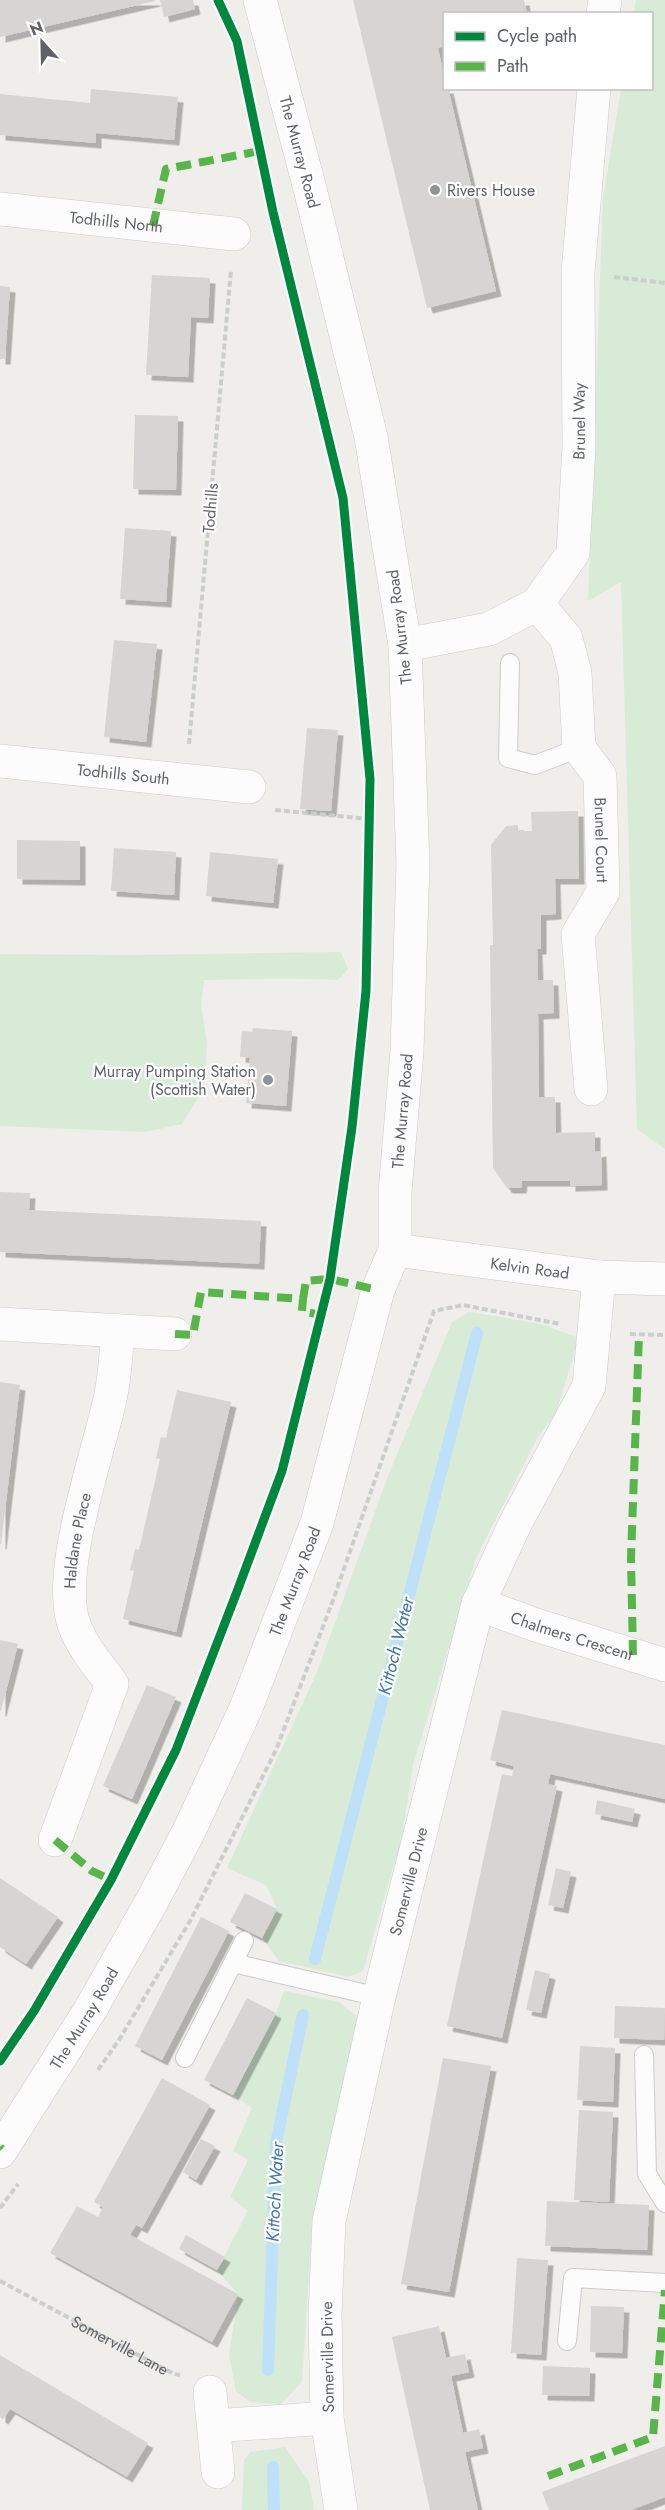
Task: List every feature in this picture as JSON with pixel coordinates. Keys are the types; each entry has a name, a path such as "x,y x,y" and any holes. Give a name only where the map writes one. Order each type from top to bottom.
{"street":[{"name":"The Murray Road","path":"0,2152 90,2010 152,1901 189,1831 246,1708 317,1523 378,1290 395,1250 395,1192 406,1051 413,864 405,645 371,437 310,189 260,0"},
{"name":"Brunel Way","path":"405,645 489,629 537,604 573,553 579,447 578,272 594,90"},
{"name":"Todhills North","path":"0,209 234,234"},
{"path":"537,604 566,639 575,673 579,748"},
{"name":"Brunel Court","path":"579,748 600,776 603,892 578,934 591,1089"},
{"name":"Todhills South","path":"0,761 249,787"},
{"name":"Kelvin Road","path":"395,1250 507,1267 599,1277 665,1280"},
{"name":"Somerville Drive","path":"341,2510 327,2418 325,2315 328,2221 379,1997 478,1604 514,1524 589,1386 599,1277"},
{"path":"0,1324 175,1334"},
{"name":"Haldane Place","path":"55,1840 112,1684 88,1651 74,1625 69,1594 71,1561 110,1397 118,1331"},
{"name":"Chalmers Crescent","path":"478,1604 536,1625 665,1665"},
{"path":"210,2392 218,2472"},
{"path":"214,2426 327,2418"}],"lane":[{"path":"510,663 508,758 535,765 579,748"},
{"path":"185,2058 244,1941"},
{"path":"233,1963 379,1997"},
{"path":"644,2055 647,2174 665,2203"},
{"path":"567,2341 573,2278 665,2283"}],"path":[{"path":"578,272 665,283"},
{"path":"249,787 260,809 369,814 369,831"},
{"path":"92,2078 119,2040 189,1921 276,1750 332,1603 434,1311 463,1305 594,1330 665,1335"},
{"path":"0,2208 19,2182"}],"green space":[{"path":"636,0 665,0 665,1149 637,1129 621,582 588,601 603,198 621,90 653,90 653,12 634,12"},
{"path":"341,952 348,969 338,980 204,980 201,1004 207,1044 204,1088 182,1124 145,1132 0,1126 0,954"},
{"path":"469,1312 541,1324 579,1338 556,1413 538,1437 476,1558 413,1765 402,1838 363,1971 349,1977 279,1961 262,1938 277,1909 266,1885 227,1868 317,1672 388,1476 452,1322"},
{"path":"284,1991 339,2002 361,2020 312,2228 302,2382 281,2404 250,2402 236,2391 229,2356 238,2294 217,2270 248,2211 230,2197 248,2160 233,2151 252,2108 233,2095 276,2013"},
{"path":"285,2447 309,2482 314,2510 242,2510 244,2460 250,2452"}],"building":[{"path":"0,0 155,0 155,1 0,37"},
{"path":"160,0 193,0 195,9 164,17"},
{"name":"Rivers House","path":"353,0 524,0 527,12 443,12 443,46 438,48 443,71 443,90 448,90 496,291 427,308"},
{"path":"91,89 178,97 174,140 96,133 96,143 0,135 0,94 90,103"},
{"path":"152,275 210,278 208,318 191,317 188,377 146,375"},
{"path":"0,286 10,287 5,359 0,359"},
{"path":"135,415 178,416 176,490 133,489"},
{"path":"125,528 171,531 166,602 120,599"},
{"path":"114,640 157,644 146,742 104,737"},
{"path":"307,728 338,730 331,811 300,809"},
{"path":"578,811 579,879 555,879 556,914 541,915 541,949 537,949 538,980 553,980 554,1013 538,1014 539,1097 555,1097 556,1133 595,1132 595,1152 601,1151 602,1185 570,1186 570,1181 522,1181 521,1188 507,1188 493,1168 491,845 506,826 518,825 518,831 532,831 531,812"},
{"path":"17,840 80,841 80,880 17,879"},
{"path":"114,848 176,852 174,895 111,891"},
{"path":"210,852 278,859 273,903 206,896"},
{"name":"Murray Pumping Station (Scottish Water)","path":"253,1028 292,1031 286,1106 246,1103 250,1058 240,1057 242,1031 252,1032"},
{"path":"0,1192 30,1193 29,1210 261,1221 259,1264 0,1252"},
{"path":"0,1382 20,1385 1,1544 0,1544"},
{"path":"177,1390 231,1402 176,1632 123,1619 134,1571 130,1570 135,1549 139,1550 160,1459 156,1458 161,1437 166,1438"},
{"path":"0,1640 18,1644 1,1711 0,1711"},
{"path":"147,1685 176,1697 132,1799 103,1786"},
{"path":"502,1710 665,1745 665,1799 550,1774 548,1784 557,1786 502,2038 447,2026 502,1774 512,1776 514,1766 490,1760"},
{"path":"597,1800 635,1809 632,1822 595,1814"},
{"path":"556,1868 571,1872 563,1908 548,1905"},
{"path":"0,1878 58,1917 26,1964 0,1947"},
{"path":"245,1893 277,1909 262,1938 230,1922"},
{"path":"201,1917 229,1931 162,2060 135,2046"},
{"path":"535,1970 550,1974 541,2013 526,2010"},
{"path":"247,1998 276,2013 233,2095 204,2080"},
{"path":"615,2006 665,2008 664,2040 614,2038"},
{"path":"580,2046 615,2048 613,2102 577,2100"},
{"path":"443,2058 491,2066 449,2292 401,2284"},
{"path":"162,2078 210,2105 142,2228 136,2225 130,2235 238,2294 212,2342 50,2253 77,2206 98,2217 103,2207 94,2202"},
{"path":"579,2110 613,2112 609,2202 574,2200"},
{"path":"201,2139 215,2146 196,2180 183,2172"},
{"path":"547,2201 649,2205 647,2250 545,2246"},
{"path":"186,2235 225,2257 217,2270 179,2249"},
{"path":"517,2258 548,2260 541,2355 511,2353"},
{"path":"591,2306 624,2307 622,2353 590,2352"},
{"path":"439,2326 446,2358 465,2354 469,2372 451,2376 463,2433 479,2429 483,2448 465,2452 478,2510 430,2510 392,2337"},
{"path":"0,2355 148,2443 127,2477 10,2409 3,2419 0,2417"},
{"path":"543,2366 590,2368 589,2396 542,2395"},
{"path":"665,2446 665,2497 631,2510 549,2510 542,2492"}],"waterway":[{"name":"Kittoch Water","path":"315,1959 477,1333"},
{"name":"Kittoch Water","path":"268,2370 276,2143 303,2015"},
{"name":"Kittoch Water","path":"273,2467 274,2510"}],"marked path":[{"path":"153,226 166,169 260,151"},
{"path":"303,1299 306,1281 330,1279 378,1290"},
{"path":"175,1334 193,1335 201,1292 303,1299 302,1311 321,1315"},
{"path":"633,1655 631,1558 639,1335"},
{"path":"55,1840 92,1871 111,1880"},
{"path":"548,2476 653,2437 665,2290"}],"cycle path":[{"path":"0,2061 34,2011 111,1880 176,1750 238,1589 282,1471 330,1279 352,1127 366,991 370,779 343,498 273,212 237,41 218,0"}],"place":[{"name":"Rivers House","path":"435,190"},
{"name":"Murray Pumping Station (Scottish Water)","path":"268,1080"}]}
